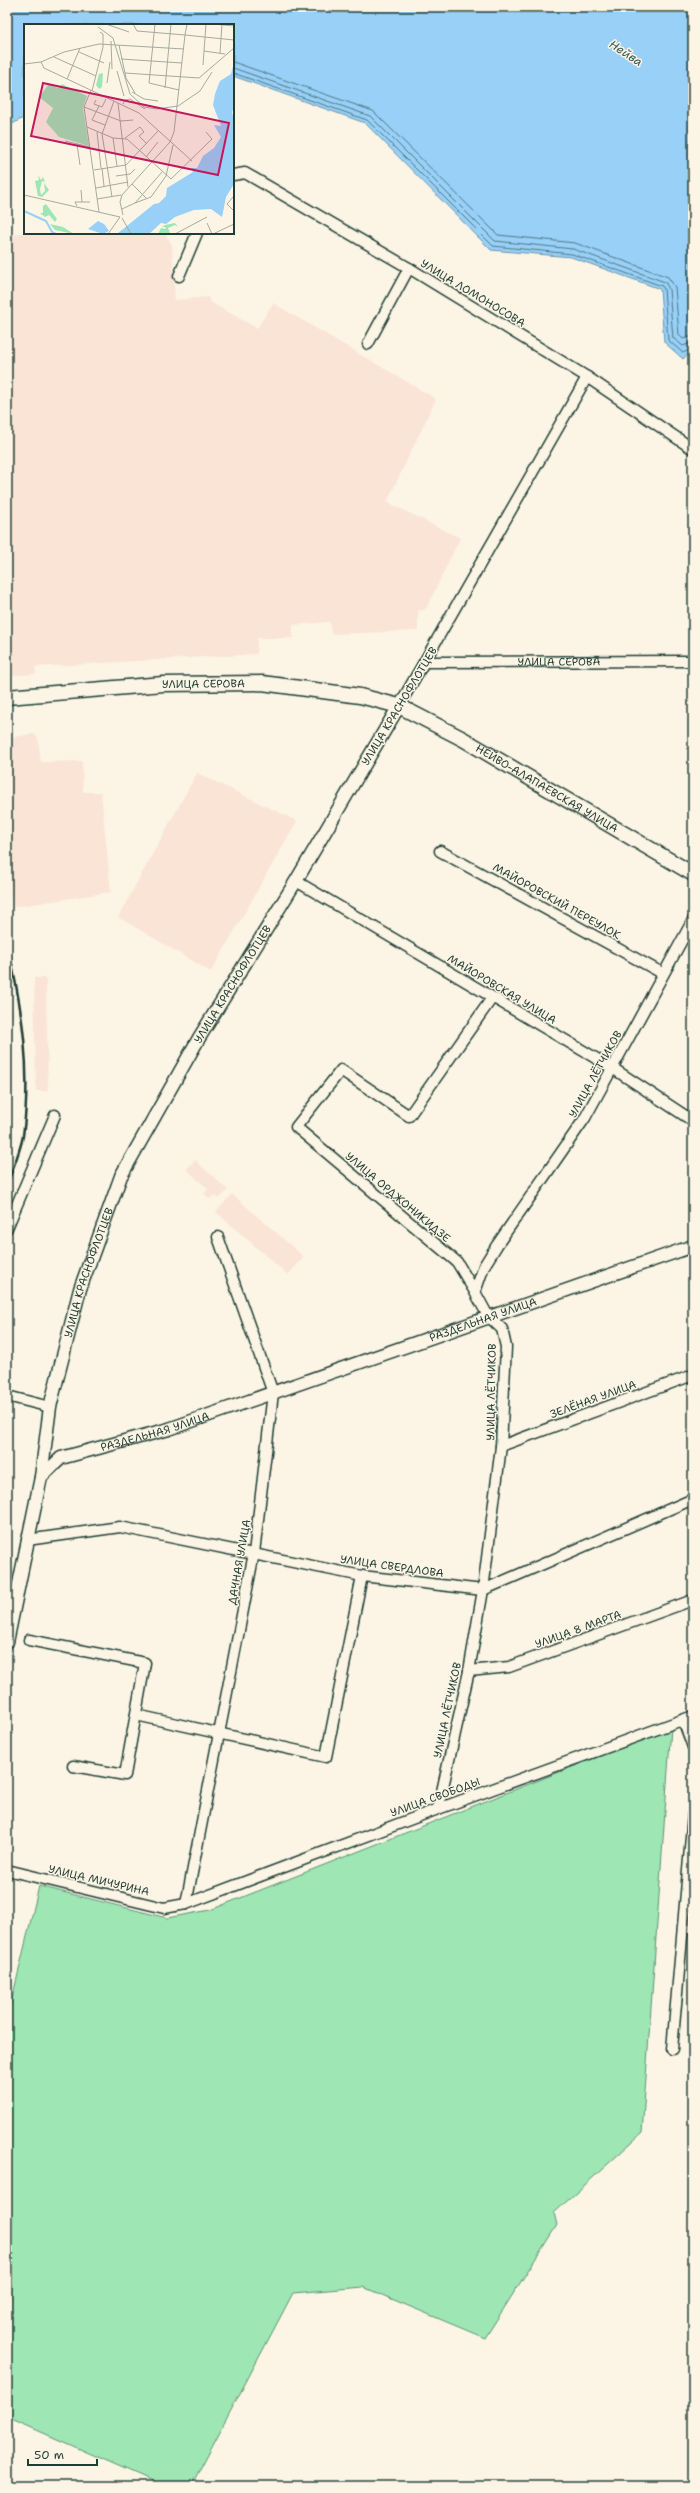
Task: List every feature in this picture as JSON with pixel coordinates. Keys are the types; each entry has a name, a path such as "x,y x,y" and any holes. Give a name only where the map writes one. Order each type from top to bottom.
{"main road":[{"name":"УЛИЦА СЕРОВА","path":"7,697 163,684 262,683 360,696 399,706"},
{"name":"НЕЙВО-АЛАПАЕВСКАЯ УЛИЦА","path":"399,706 464,740 693,874"}],"street":[{"name":"УЛИЦА ЛОМОНОСОВА","path":"234,175 245,174 409,268 587,377 693,449"},
{"path":"179,276 197,234"},
{"path":"368,344 409,268"},
{"name":"УЛИЦА КРАСНОФЛОТЦЕВ","path":"7,1642 41,1477 50,1407 80,1289 121,1176 199,1038 296,881 426,662 587,377"},
{"name":"УЛИЦА СЕРОВА","path":"426,662 693,661"},
{"name":"МАЙОРОВСКИЙ ПЕРЕУЛОК","path":"440,851 662,973"},
{"name":"МАЙОРОВСКАЯ УЛИЦА","path":"296,881 614,1069 693,1121"},
{"name":"УЛИЦА ЛЁТЧИКОВ","path":"438,1808 468,1671 483,1590 502,1446 506,1347 502,1329 488,1316 475,1292 484,1266 497,1245 585,1118 614,1069 662,973 693,920"},
{"name":"УЛИЦА ОРДЖОНИКИДЗЕ","path":"475,1292 457,1262 296,1127 341,1070 408,1116 492,998"},
{"path":"7,1228 55,1115"},
{"path":"218,1237 273,1393"},
{"name":"РАЗДЕЛЬНАЯ УЛИЦА","path":"41,1477 61,1458 169,1429 488,1316 693,1246"},
{"name":"ЗЕЛЁНАЯ УЛИЦА","path":"502,1446 693,1375"},
{"name":"ДАЧНАЯ УЛИЦА","path":"186,1904 254,1553 273,1393"},
{"path":"7,1396 50,1407"},
{"path":"483,1590 693,1499"},
{"name":"УЛИЦА СВЕРДЛОВА","path":"27,1540 120,1527 362,1576 483,1590"},
{"path":"136,1715 326,1758 362,1576"},
{"name":"УЛИЦА 8 МАРТА","path":"468,1671 508,1667 693,1600"},
{"path":"29,1640 145,1663 125,1775 73,1766"},
{"name":"УЛИЦА СВОБОДЫ","path":"186,1904 438,1808 693,1716"},
{"path":"683,1720 693,1747"},
{"path":"672,2049 690,1888 693,1814"},
{"name":"УЛИЦА МИЧУРИНА","path":"7,1870 164,1908 186,1904"}],"shaded area":[{"path":"24,232 24,234 166,234 172,245 175,300 208,297 210,302 257,328 273,303 436,399 387,502 460,538 426,609 418,611 418,631 331,634 330,622 293,625 293,638 257,638 257,654 35,667 36,674 7,676 7,237"},
{"path":"7,730 12,737 34,734 38,738 41,762 82,761 83,792 101,792 111,892 13,907 7,874"},
{"path":"197,773 297,821 211,972 118,917"},
{"path":"34,978 46,978 48,1091 36,1091"},
{"path":"7,994 9,994 14,1016 7,1017"},
{"path":"195,1160 228,1190 219,1199 215,1195 210,1199 204,1194 208,1189 186,1169"},
{"path":"232,1194 304,1257 288,1275 216,1212"},
{"path":"7,2272 12,2287 7,2318"}],"green space":[{"path":"671,1728 642,2133 554,2213 557,2225 485,2338 363,2287 293,2293 191,2486 164,2486 7,2417 7,2318 12,2287 7,2272 7,2020 39,1886 167,1918 210,1910"}],"water":[{"name":"Нейва","path":"7,7 693,7 693,350 683,359 664,342 660,289 571,257 491,250 365,123 234,76 234,24 24,24 24,118 7,127"}],"railway":[{"path":"7,942 21,1015 26,1063 26,1111 23,1136 7,1185"}]}
